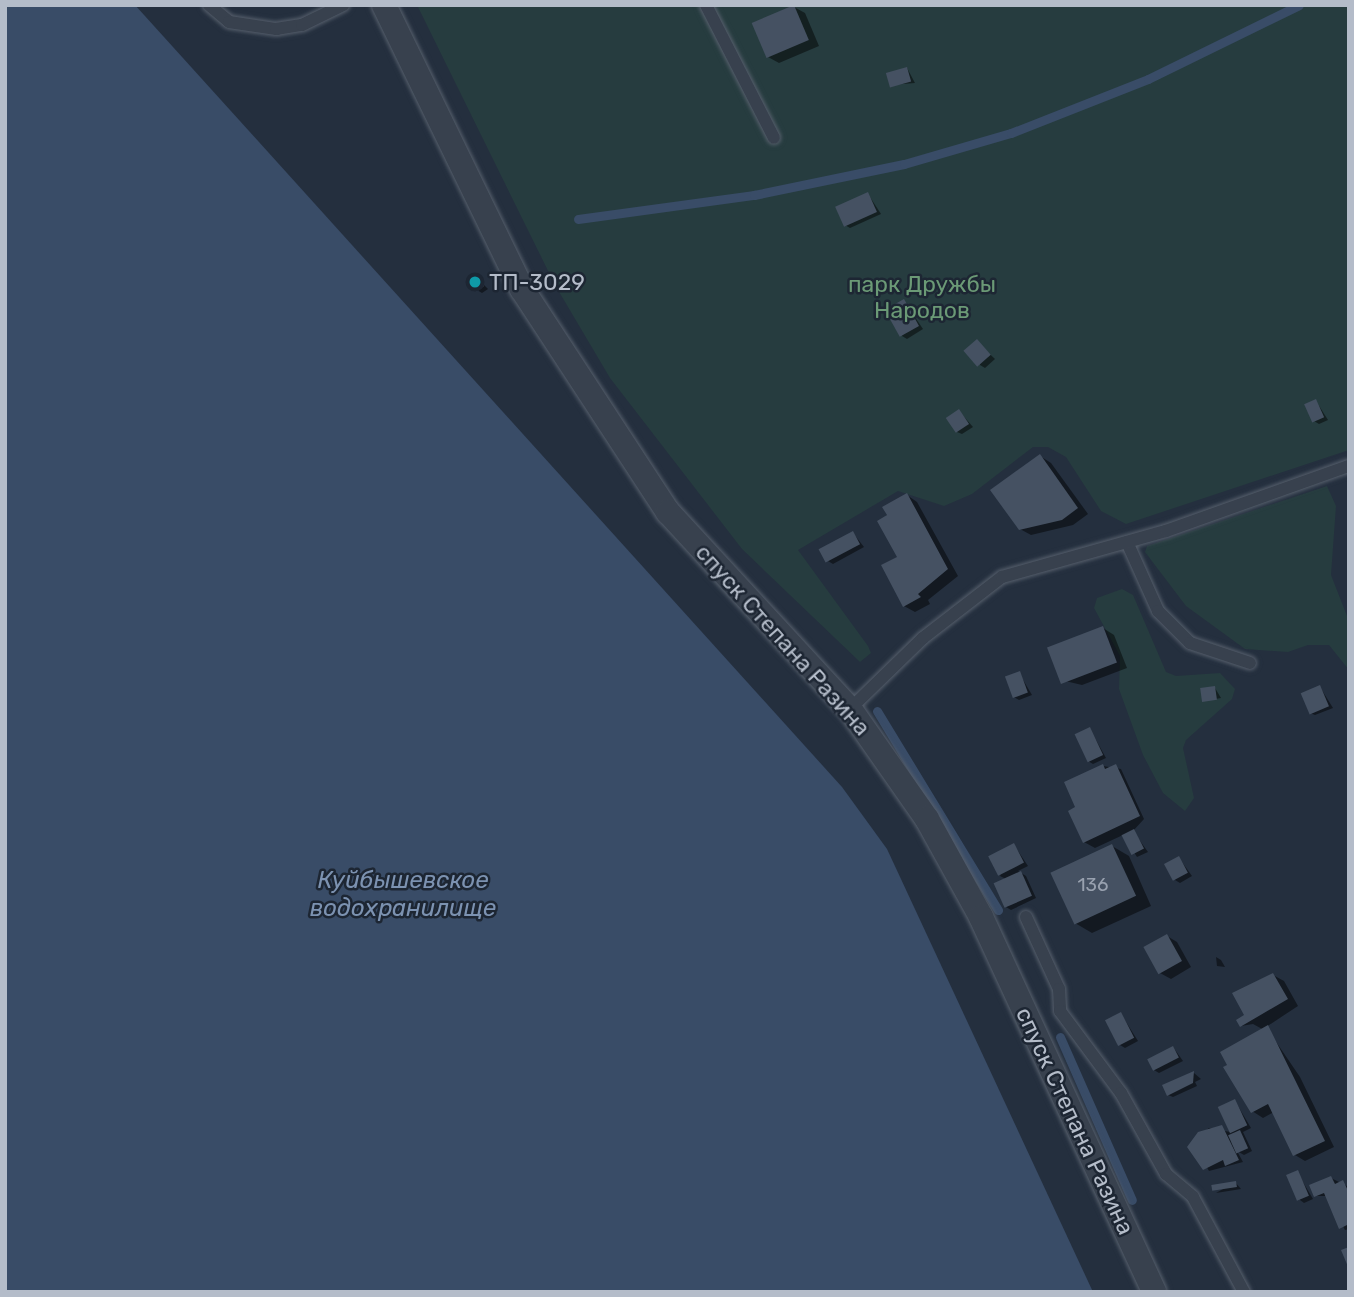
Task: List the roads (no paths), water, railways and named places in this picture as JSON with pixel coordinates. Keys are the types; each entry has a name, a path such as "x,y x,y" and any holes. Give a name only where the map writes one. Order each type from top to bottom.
{"street":[{"name":"спуск Степана Разина","path":"384,5 522,289 668,512 850,709 927,819 981,917 1154,1292"}],"lane":[{"path":"209,5 229,22 276,29 302,26 343,5"},
{"path":"706,5 774,138"},
{"path":"850,709 923,638 1002,577 1127,542 1349,466"},
{"path":"1127,542 1158,611 1190,643 1250,663"},
{"path":"1027,917 1059,989 1060,1011 1122,1093 1166,1174 1193,1197 1244,1292"}],"water":[{"name":"Куйбышевское водохранилище","path":"5,5 135,5 842,787 887,849 1093,1292 5,1292"}],"waterway":[{"path":"578,219 754,195 904,164 1011,133 1148,79 1299,5"},
{"path":"877,711 998,910"},
{"path":"1060,1037 1132,1200"}],"place":[{"name":"ТП-3029","path":"475,282"}],"park label":[{"name":"парк Дружбы Народов","path":"922,297"}]}
